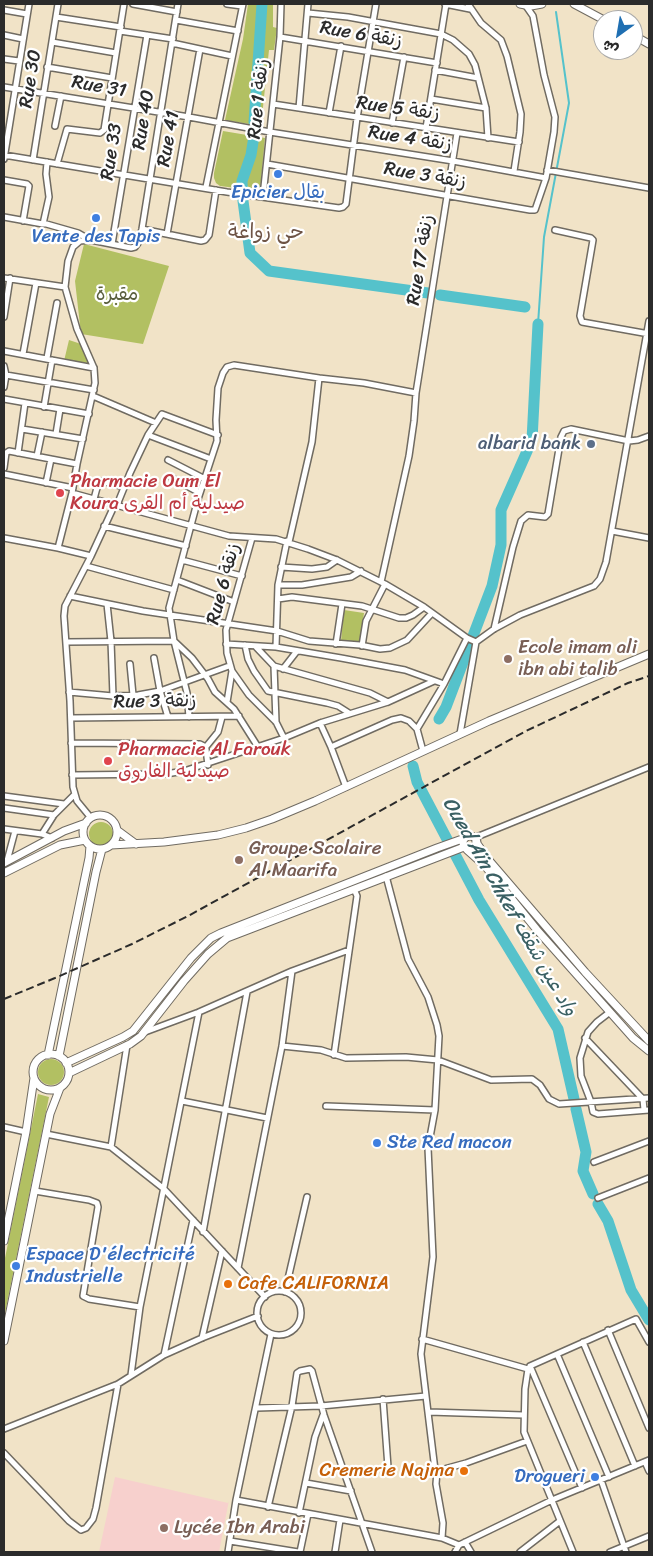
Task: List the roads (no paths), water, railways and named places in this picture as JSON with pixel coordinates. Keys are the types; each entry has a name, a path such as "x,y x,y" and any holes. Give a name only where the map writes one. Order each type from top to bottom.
{"main road":[{"path":"522,5 541,4"},
{"path":"574,4 593,14"},
{"path":"4,873 58,846 88,843 102,849 112,845 199,837 232,832 272,819 460,734 649,654"},
{"path":"5,862 98,815 106,816 114,822 117,830 116,840 112,845"},
{"path":"48,1055 89,858 88,843 83,832 88,820"},
{"path":"117,830 136,844"},
{"path":"460,847 465,838 469,836 475,840 487,858 579,966 632,1025 649,1041"},
{"path":"66,1063 133,1031 191,958 211,938 438,851 460,847 472,850 475,848 475,840"},
{"path":"460,847 485,866 538,930 633,1038 649,1051"},
{"path":"59,1056 102,849"},
{"path":"69,1073 127,1045 144,1032 184,981 208,954 227,938 386,876 438,851"},
{"path":"4,1237 26,1132 34,1078 33,1071 36,1062 41,1057 48,1055 59,1056 66,1063 69,1073 67,1081 60,1088 50,1114 4,1341"},
{"path":"34,1078 38,1085 46,1090 60,1088"}],"street":[{"path":"29,4 4,156 339,208 344,206 350,178 376,4"},
{"name":"Rue 30","path":"33,160 58,4"},
{"path":"57,164 66,130 69,128 103,132 124,4"},
{"path":"134,4 177,12"},
{"name":"Rue 40","path":"112,244 131,248 135,246 142,229 178,4"},
{"path":"206,188 243,5 227,4"},
{"name":"Rue 1 زنقة","path":"263,196 280,38 281,4"},
{"path":"299,108 308,4"},
{"path":"426,128 445,4 469,6 481,23 497,35 503,44 520,105 521,124 514,171"},
{"path":"522,5 533,16 541,4"},
{"path":"4,10 27,14"},
{"path":"308,12 441,34 453,40 472,58 476,65 486,108 488,138"},
{"path":"56,16 121,29 232,56"},
{"name":"Rue 3 زنقة","path":"267,164 534,211 538,206 549,170 555,117 544,75 533,16"},
{"path":"176,20 238,32"},
{"path":"4,35 23,38"},
{"name":"Rue 33","path":"112,244 147,36"},
{"name":"Rue 6 زنقة","path":"280,38 306,40 436,63"},
{"path":"52,42 116,52"},
{"path":"329,113 341,46"},
{"name":"Rue 41","path":"167,234 200,49"},
{"path":"392,123 404,57"},
{"path":"4,59 20,61"},
{"path":"47,67 112,78"},
{"path":"436,70 478,78"},
{"name":"Rue 31","path":"4,87 109,103 218,124"},
{"path":"55,126 61,96"},
{"path":"430,99 486,108"},
{"name":"Rue 5 زنقة","path":"273,104 519,142"},
{"name":"Rue 4 زنقة","path":"218,124 514,171 546,178"},
{"name":"Rue 17 زنقة","path":"362,646 366,620 383,583 409,456 416,393 457,133"},
{"path":"44,223 49,197 46,174 47,162"},
{"path":"549,170 649,188"},
{"path":"4,180 29,186 23,221"},
{"path":"142,229 201,241 207,239 216,190"},
{"path":"4,217 44,223 78,233 91,240"},
{"path":"554,230 593,240 580,316 581,320 585,324 648,334"},
{"path":"58,548 73,491 93,393 94,368 78,329 65,287 66,272 72,248 80,240 112,244"},
{"path":"4,317 7,278 65,287"},
{"path":"23,354 36,283"},
{"path":"44,407 57,303"},
{"path":"460,734 476,642 494,629 526,612 594,586 602,574 612,531 649,321"},
{"path":"4,351 94,368"},
{"path":"189,717 187,693 174,641 169,608 204,479 216,447 218,435 216,420 218,388 227,367 234,365 364,383 416,393"},
{"path":"4,366 6,375 4,387"},
{"path":"6,375 48,382 93,393 156,423"},
{"path":"276,647 278,585 312,442 319,378"},
{"path":"4,399 88,414"},
{"path":"18,452 25,403"},
{"path":"56,434 60,409"},
{"path":"88,820 74,795 65,606 116,505 148,435 160,415 163,414 218,435"},
{"path":"22,429 83,439"},
{"path":"494,629 521,521 528,515 545,517 548,514 563,433 567,429 571,429 628,441 649,436"},
{"path":"37,456 42,432"},
{"path":"148,435 211,459"},
{"path":"4,468 7,452 18,452 77,464"},
{"path":"46,484 51,459"},
{"path":"168,460 204,479"},
{"path":"4,474 73,491 94,499 229,536 288,542 361,571 424,607 476,642"},
{"path":"172,478 200,493"},
{"path":"94,499 98,484 101,481 124,487"},
{"path":"104,526 186,546"},
{"path":"612,531 649,538"},
{"path":"4,538 91,556"},
{"name":"Rue 6 زنقة","path":"252,538 226,630 226,644 231,668 249,695 276,722 284,738"},
{"path":"182,560 242,576"},
{"path":"281,567 312,569 327,566 337,560"},
{"path":"86,566 174,590"},
{"path":"278,585 302,585 351,577 361,571"},
{"path":"177,580 234,602"},
{"path":"70,596 170,615 277,632 309,642 380,649 398,645 418,630 432,613"},
{"path":"278,599 292,597 372,608 399,618 406,618 421,611 424,607"},
{"path":"107,604 113,696"},
{"path":"336,644 342,604"},
{"path":"417,729 444,684 468,638"},
{"path":"67,642 174,641 192,658 215,692 228,702 240,716 258,747"},
{"path":"226,644 276,647 406,670 444,684"},
{"path":"245,645 248,659 254,672 268,691 327,703 338,706 349,713"},
{"path":"256,647 274,666 370,694 388,702"},
{"path":"283,669 297,651"},
{"path":"154,658 160,691 168,717"},
{"path":"130,664 133,695"},
{"path":"274,666 276,722"},
{"path":"69,692 113,696 133,695 160,691 184,681 231,668 228,702"},
{"path":"72,775 166,774 208,765 320,723 388,702 434,681"},
{"name":"Rue 3 زنقة","path":"71,718 240,716"},
{"path":"205,748 218,732 222,717"},
{"path":"331,747 392,720 401,718 410,721 417,729 423,751"},
{"path":"320,723 346,787"},
{"path":"71,744 200,744 205,748 208,765"},
{"path":"475,840 649,767"},
{"path":"42,834 54,816 74,795"},
{"path":"4,796 64,804"},
{"path":"4,808 54,816"},
{"path":"4,829 42,834 52,838"},
{"path":"5,862 15,831"},
{"path":"386,876 408,959 428,997 439,1036 435,1110 428,1148 433,1257 421,1354 435,1470 437,1471 436,1484 443,1522 442,1538"},
{"path":"334,1054 356,896 354,889"},
{"path":"144,1032 199,1012 292,971 349,950"},
{"path":"238,1268 282,1046 292,971"},
{"path":"203,1232 247,992"},
{"path":"131,1374 140,1307 199,1012"},
{"path":"585,1038 643,1099 646,1110 595,1114 592,1109 581,1076 580,1058 585,1038 596,1022 610,1012"},
{"path":"112,1148 127,1045"},
{"path":"282,1046 321,1050 346,1058 406,1057 438,1060 491,1080 532,1079 540,1084 550,1099 560,1104 649,1098"},
{"path":"182,1101 267,1118"},
{"path":"326,1106 435,1110"},
{"path":"4,1127 26,1132"},
{"path":"46,1134 112,1148 164,1188 265,1297"},
{"path":"594,1162 649,1141"},
{"path":"598,1198 649,1178"},
{"path":"36,1190 97,1203 98,1207 83,1296 89,1299 140,1307"},
{"path":"284,1292 307,1197"},
{"path":"164,1355 192,1220"},
{"path":"202,1338 222,1251"},
{"path":"274,1292 284,1292 292,1296 299,1303 300,1319 296,1328 287,1334 272,1334 261,1326 258,1316 259,1306 265,1297 274,1292"},
{"path":"4,1429 118,1384 131,1374 164,1355 258,1316"},
{"path":"422,1339 529,1368 608,1330 636,1319 649,1342"},
{"path":"608,1330 649,1428"},
{"path":"228,1552 236,1500 272,1334"},
{"path":"582,1342 635,1466"},
{"path":"557,1354 609,1477"},
{"path":"529,1368 523,1415 524,1432 573,1552"},
{"path":"529,1368 582,1488"},
{"path":"268,1507 292,1406 297,1373 300,1370 310,1369 324,1415 372,1552"},
{"path":"4,1453 69,1521 81,1530 86,1528 93,1519 96,1508 118,1384"},
{"path":"257,1408 321,1406 426,1396"},
{"path":"383,1399 388,1467"},
{"path":"429,1412 523,1415"},
{"path":"299,1513 315,1437 324,1415"},
{"path":"437,1471 466,1463 527,1441"},
{"path":"455,1552 459,1545 552,1500 647,1461 649,1472"},
{"path":"601,1480 625,1549"},
{"path":"306,1483 351,1490"},
{"path":"236,1500 442,1538 459,1545"},
{"path":"230,1541 299,1552 308,1514"},
{"path":"335,1552 340,1520"},
{"path":"520,1552 560,1521"},
{"path":"610,1552 625,1549 649,1536"},
{"path":"465,1542 471,1552"}],"waterway":[{"path":"254,122 262,4"},
{"path":"538,324 544,237 569,103 556,12"},
{"path":"254,136 251,155 242,181 243,201 250,253 269,271 428,293"},
{"name":"Oued Aïn Chkef واد عين شقف","path":"440,295 525,307"},
{"name":"Oued Aïn Chkef واد عين شقف","path":"439,719 446,707 492,586 501,545 501,510 532,440 538,324"},
{"name":"Oued Aïn Chkef واد عين شقف","path":"413,766 417,782 479,900 558,1029 574,1099"},
{"name":"Oued Aïn Chkef واد عين شقف","path":"576,1109 586,1152 583,1171 593,1194"},
{"name":"Oued Aïn Chkef واد عين شقف","path":"598,1204 608,1221 631,1290 649,1320"}],"railway":[{"path":"4,999 132,944 188,916 526,731 628,683 649,676"}],"place":[{"name":"Epicier بقال","path":"278,174"},
{"name":"Vente des Tapis","path":"96,218"},
{"name":"albarid bank","path":"591,444"},
{"name":"Pharmacie Oum El Koura صيدلية أم القرى","path":"60,493"},
{"name":"Ecole imam ali ibn abi talib","path":"508,659"},
{"name":"Pharmacie Al Farouk صيدلية الفاروق","path":"108,761"},
{"name":"Groupe Scolaire Al Maarifa","path":"239,860"},
{"name":"Ste Red macon","path":"377,1143"},
{"name":"Espace D'électricité Industrielle","path":"16,1266"},
{"name":"Cafe CALIFORNIA","path":"228,1284"},
{"name":"Cremerie Najma","path":"464,1471"},
{"name":"Drogueri","path":"595,1477"},
{"name":"Lycée Ibn Arabi","path":"164,1528"}],"district":[{"name":"حي زواغة","path":"266,233"}],"park label":[{"name":"مقبرة","path":"117,295"}]}
